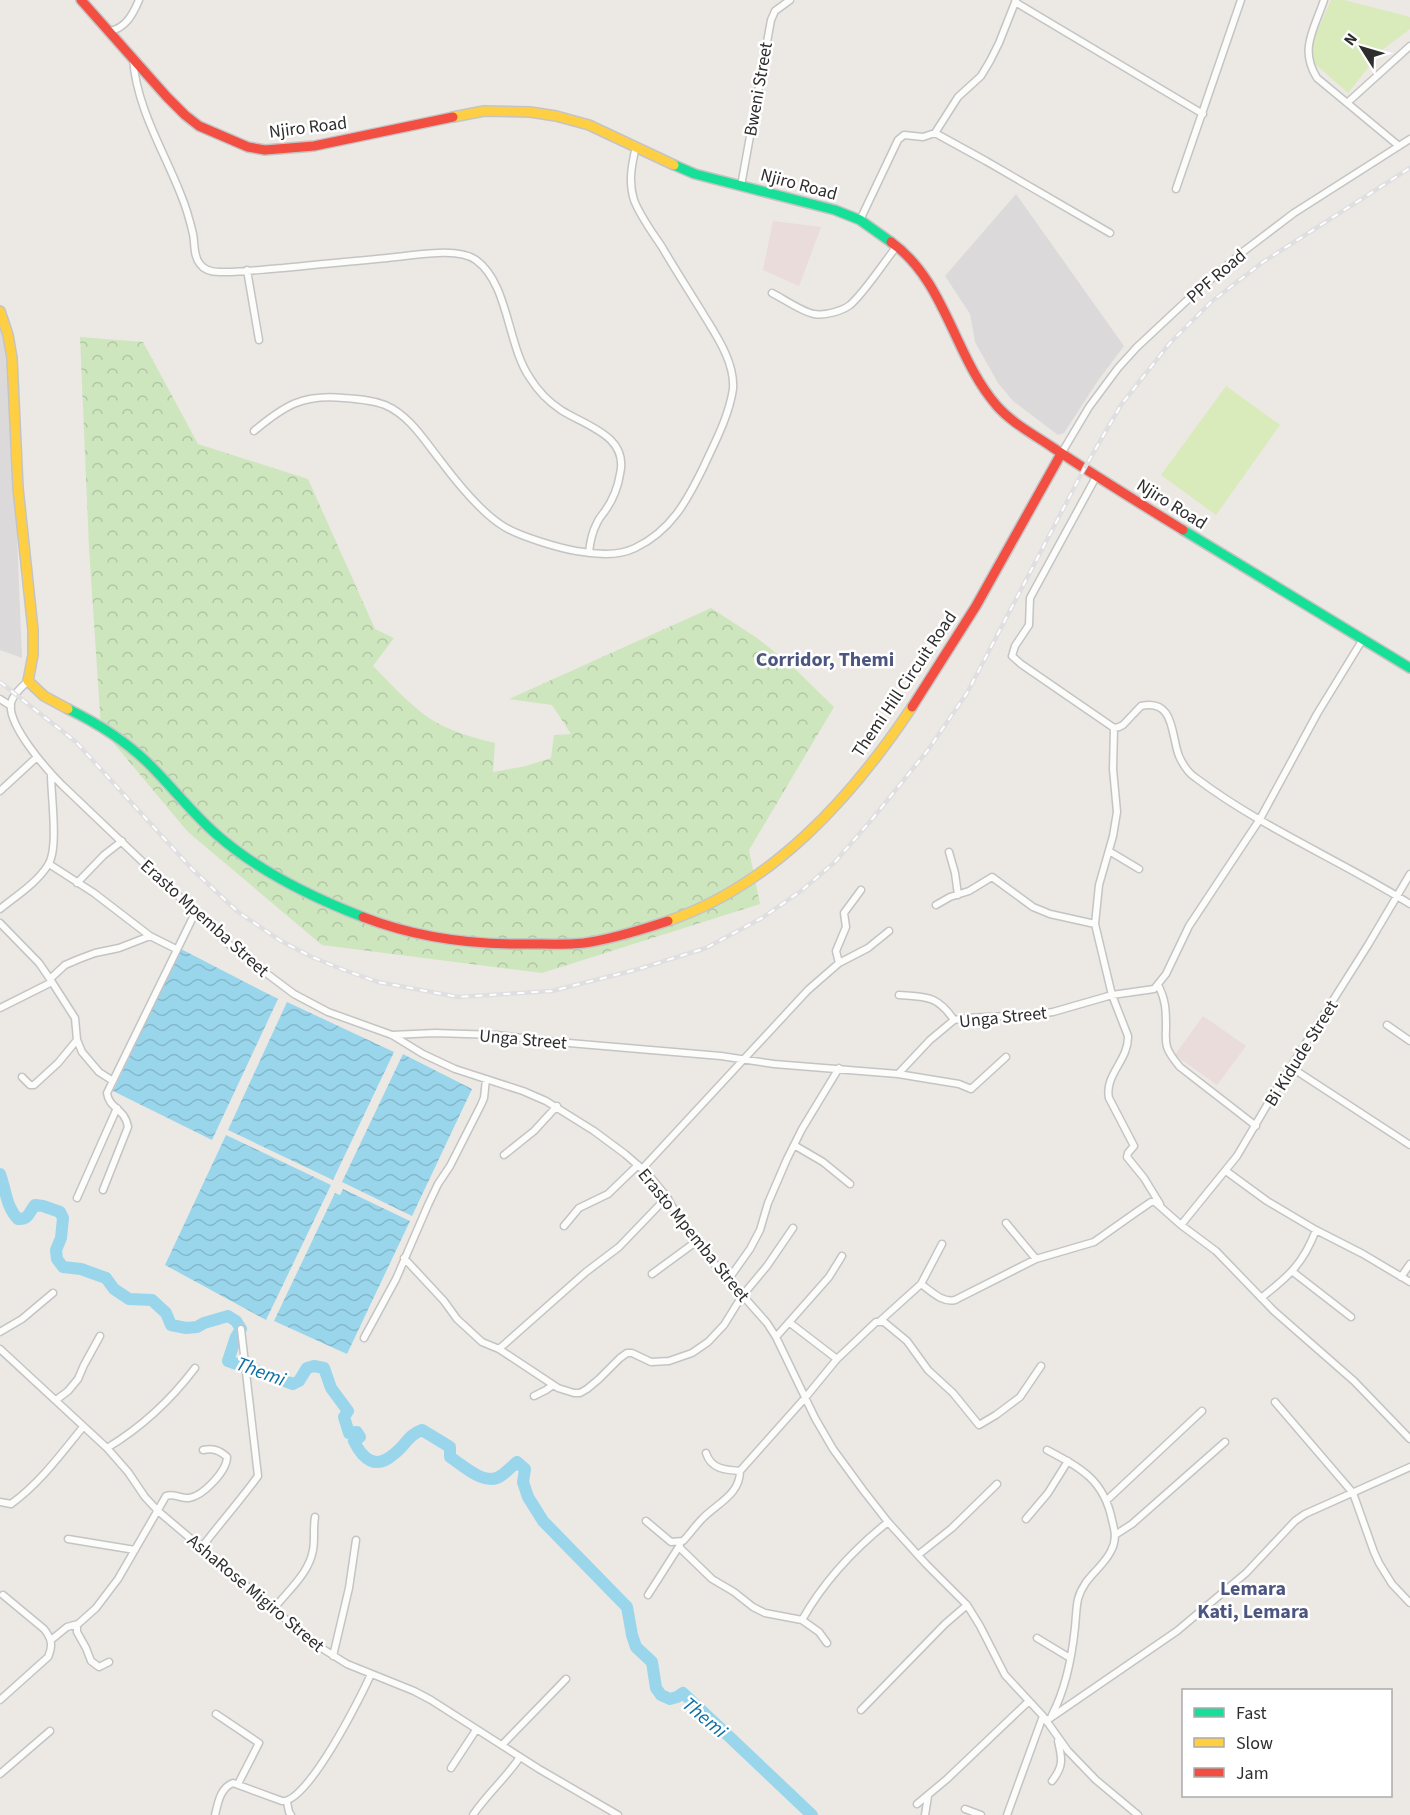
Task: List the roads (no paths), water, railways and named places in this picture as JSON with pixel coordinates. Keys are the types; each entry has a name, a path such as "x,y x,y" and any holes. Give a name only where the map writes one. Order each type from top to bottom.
{"street":[{"name":"Njiro Road","path":"81,0 167,97 199,126 248,147 265,150 314,146 484,111 530,112 589,125 695,174 813,203 860,220 897,246 919,269 932,289 979,382 997,406 1012,420 1096,477 1410,668"},
{"path":"110,31 125,24 139,0"},
{"name":"Bweni Street","path":"741,186 771,20 775,10 790,0"},
{"path":"1176,189 1241,0"},
{"path":"1324,0 1308,46 1311,68 1317,78 1399,147"},
{"path":"860,220 898,140 904,135 923,137 935,133 958,97 981,76 990,61 1016,1 1203,114"},
{"path":"1347,103 1410,46"},
{"path":"133,58 135,82 140,100 182,195 199,264 206,269 219,272 427,254 460,254 474,259 486,269 502,297 510,331 524,370 533,384 543,396 562,411 602,432 617,448 622,462 618,481 606,511 598,520 589,553"},
{"path":"935,133 1110,233"},
{"name":"PPF Road","path":"1061,454 1089,407 1137,347 1155,329 1264,236 1344,180 1410,139"},
{"path":"254,431 271,416 292,403 314,397 365,400 385,405 399,414 422,436 464,488 486,512 503,526 563,549 610,555 633,549 659,534 679,514 696,484 727,414 733,388 731,368 718,338 648,226 634,199 630,172 636,146"},
{"path":"772,293 812,314 825,314 843,309 859,295 897,246"},
{"path":"246,270 259,340"},
{"path":"0,311 8,335 12,358 18,488 33,630 33,655 28,681 16,693 10,706 0,699"},
{"name":"Themi Hill Circuit Road","path":"28,681 47,699 77,714 115,738 148,763 219,837 242,854 317,898 393,927 454,941 505,945 596,940 640,930 708,905 761,872 816,825 868,769 900,726 988,584 1061,454"},
{"path":"1096,477 1030,598 1029,625 1015,646 1012,656 1114,728"},
{"path":"1256,1126 1174,1060 1167,1049 1166,1007 1158,986 1189,926 1260,819 1317,714 1363,639"},
{"path":"1114,728 1123,725 1141,706 1155,705 1161,708 1168,716 1180,758 1187,771 1223,798 1410,904"},
{"name":"Erasto Mpemba Street","path":"10,706 13,719 37,757 51,774 234,950 269,976 304,1000 327,1012 392,1035 434,1060 464,1073 536,1096 556,1106 594,1131 640,1167 667,1197 677,1215 728,1280 767,1323 776,1337 814,1418 833,1449 888,1522 967,1605 1000,1667 1047,1718 1057,1738 1096,1780 1138,1815"},
{"path":"1114,728 1113,769 1117,812 1097,897 1095,924 1112,995 1129,1042 1107,1090 1134,1146 1127,1155 1128,1159 1144,1178 1161,1206"},
{"path":"0,791 37,757"},
{"path":"0,909 49,864 52,857 51,774"},
{"path":"77,884 104,855 122,841"},
{"path":"1109,851 1139,869"},
{"path":"949,852 958,895"},
{"path":"49,864 110,905 150,936 176,949"},
{"name":"Bi Kidude Street","path":"1181,1225 1226,1171 1256,1126 1410,874"},
{"path":"936,905 969,891 992,877 1033,907 1050,914 1095,924"},
{"path":"839,963 836,951 846,927 843,913 861,890"},
{"path":"103,1190 128,1127 126,1118 112,1104 107,1093 195,913"},
{"path":"0,923 39,963 51,980 75,1018 82,1052 99,1072 112,1082"},
{"path":"564,1226 579,1208 608,1194 640,1167 808,990 839,963 867,948 889,931"},
{"path":"0,1008 51,980 65,965 150,936"},
{"name":"Unga Street","path":"392,1035 428,1033 497,1035 774,1064 898,1074 930,1040 954,1020 1053,1012 1112,995 1149,991 1158,986"},
{"path":"899,995 938,1001 954,1020"},
{"path":"1387,1025 1410,1041"},
{"path":"22,1077 30,1085 34,1085 78,1040"},
{"path":"898,1074 951,1082 971,1089 1006,1057"},
{"path":"728,1280 750,1249 760,1230 777,1182 794,1145 839,1068"},
{"path":"1292,1068 1410,1145"},
{"path":"364,1338 396,1278 433,1194 482,1105 486,1079"},
{"path":"504,1155 534,1131 556,1106"},
{"path":"77,1198 117,1108"},
{"path":"794,1145 823,1162 850,1184"},
{"path":"1226,1171 1267,1201 1410,1282"},
{"path":"499,1348 586,1272 619,1247 667,1197"},
{"path":"921,1284 944,1300 950,1301 1036,1259 1094,1242 1151,1202 1155,1202 1216,1251 1262,1298 1354,1381 1410,1439"},
{"path":"1006,1223 1036,1259"},
{"path":"404,1258 444,1301 456,1319 482,1342 499,1348 553,1385 580,1393 627,1353 651,1362 669,1360 692,1353 708,1342 767,1266 793,1228"},
{"path":"1262,1298 1293,1272 1311,1244 1316,1230"},
{"path":"652,1274 697,1241"},
{"path":"648,1595 681,1544 701,1519 721,1504 735,1489 740,1478 740,1471 837,1359 870,1326 880,1321 921,1284 942,1244"},
{"path":"776,1337 829,1276 842,1256"},
{"path":"1401,1277 1410,1264"},
{"path":"1293,1272 1352,1317"},
{"path":"0,1332 30,1313 53,1293"},
{"path":"880,1321 908,1341 928,1370 953,1393 979,1425 1020,1397 1041,1366"},
{"path":"790,1323 837,1359"},
{"path":"202,1547 258,1476 241,1329"},
{"path":"56,1400 78,1379 100,1336"},
{"name":"AshaRose Migiro Street","path":"0,1349 107,1448 158,1511 315,1644 333,1656 431,1700 476,1730 618,1815"},
{"path":"107,1448 150,1419 195,1368"},
{"path":"534,1396 553,1385"},
{"path":"1275,1402 1353,1493 1379,1563 1392,1584 1410,1603"},
{"path":"1107,1500 1202,1412"},
{"path":"0,1502 11,1504 27,1491 83,1427"},
{"path":"1115,1535 1125,1529 1226,1442"},
{"path":"51,1640 67,1627 78,1624 106,1596 130,1561 163,1500 169,1495 186,1499 200,1494 209,1487 226,1465 226,1457 223,1453 211,1448 203,1450"},
{"path":"1007,1815 1047,1718 1063,1690 1080,1594 1090,1576 1110,1554 1115,1541 1107,1500 1094,1479 1047,1450"},
{"path":"706,1453 715,1467 740,1471"},
{"path":"1026,1519 1048,1493 1068,1461"},
{"path":"1047,1718 1177,1631 1246,1573 1295,1521 1305,1514 1410,1467"},
{"path":"918,1555 952,1528 997,1484"},
{"path":"273,1610 301,1577 310,1560 314,1549 315,1517"},
{"path":"646,1521 671,1542 681,1544 712,1580 765,1613 802,1620 819,1632 827,1642"},
{"path":"802,1620 819,1592 842,1564 861,1544 888,1522"},
{"path":"68,1539 135,1550"},
{"path":"333,1656 349,1588 356,1540"},
{"path":"0,1700 48,1657 52,1648 51,1640 44,1629 3,1595"},
{"path":"861,1710 945,1624 967,1605"},
{"path":"78,1624 76,1632 93,1664 99,1668 109,1662"},
{"path":"1037,1638 1070,1658"},
{"path":"286,1802 301,1791 327,1754 351,1716 371,1674"},
{"path":"502,1745 566,1679"},
{"path":"917,1804 1029,1701"},
{"path":"216,1714 259,1743 238,1784"},
{"path":"451,1768 476,1730"},
{"path":"0,1774 50,1731"},
{"path":"1052,1781 1059,1773 1062,1757 1057,1738"},
{"path":"473,1815 520,1757"},
{"path":"215,1815 224,1788 229,1784 238,1784 286,1802"},
{"path":"925,1815 928,1796"},
{"path":"286,1802 291,1815"},
{"path":"965,1809 981,1815"}],"water":[{"path":"181,949 278,999 212,1140 113,1091"},
{"path":"287,1002 394,1052 333,1180 228,1130"},
{"path":"403,1054 472,1089 412,1216 342,1182"},
{"path":"226,1135 331,1185 266,1320 165,1265"},
{"path":"343,1189 410,1221 347,1354 274,1321 335,1193 340,1195"}],"waterway":[{"name":"Themi","path":"0,1174 9,1204 18,1219 27,1217 35,1205 60,1212 63,1218 61,1238 56,1250 57,1259 63,1267 81,1269 106,1278 114,1289 129,1299 152,1300 166,1313 171,1325 186,1328 197,1327 228,1316 236,1321 241,1329 228,1361 293,1384 299,1381 307,1368 314,1366 324,1368 331,1388 348,1411 344,1417 349,1433 357,1432 360,1437 354,1441 366,1458 371,1461 387,1459 413,1435 422,1430 450,1447 450,1457 482,1477 496,1478 517,1462 525,1469 523,1482 528,1497 543,1521 627,1607 636,1647 652,1662 656,1688 661,1695 670,1699 683,1693 812,1815"}],"railway":[{"path":"0,682 76,742 192,869 238,912 281,941 344,970 378,982 458,997 552,991 639,969 706,948 762,918 801,891 835,862 928,750 967,693 1084,469 1121,405 1169,344 1211,302 1263,262 1410,168"}],"district":[{"name":"Corridor, Themi","path":"825,659"},
{"name":"Lemara Kati, Lemara","path":"1253,1600"}]}
